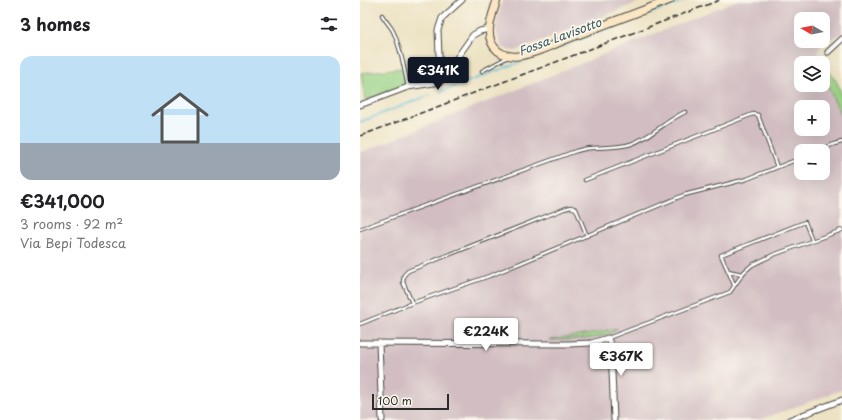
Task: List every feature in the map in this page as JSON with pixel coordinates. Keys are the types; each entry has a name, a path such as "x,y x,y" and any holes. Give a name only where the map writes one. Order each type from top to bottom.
{"street":[{"path":"440,82 438,30 442,18 462,0"},
{"path":"497,0 489,29 489,36 499,52 509,56 519,56 529,53 670,0"},
{"path":"360,105 408,87 440,82 474,35 480,31 489,29"},
{"path":"828,52 842,39"},
{"path":"360,343 569,344 591,343 608,338 611,347 614,420"},
{"path":"379,343 382,420"},
{"path":"788,420 842,400"}],"lane":[{"path":"382,15 385,22 392,29 399,49 408,87"},
{"path":"482,71 509,56"},
{"path":"360,229 576,151 589,148 619,146 642,140 672,118 685,112"},
{"path":"585,180 753,114 758,115 777,167"},
{"path":"830,146 842,142"},
{"path":"360,324 412,303 492,275 684,195 747,179 794,161"},
{"path":"412,303 403,282 404,275 408,271 564,209 571,207 576,209 586,236"},
{"path":"734,285 728,271 725,268 721,255 805,222 812,240"},
{"path":"608,338 730,292 742,274 752,265 812,240 842,230"},
{"path":"728,271 742,274"}],"shaded area":[{"path":"503,0 644,0 515,51 502,47 497,34 496,21"},
{"path":"738,0 842,0 842,33 830,39 830,12 794,12 794,48 820,48 818,56 794,56 794,92 830,92 830,82 842,104 842,390 759,420 360,420 360,153"}],"green space":[{"path":"402,68 406,85 365,100 361,73"},
{"path":"830,73 838,84 840,90 842,117 830,91"},
{"path":"617,328 613,332 606,335 596,337 550,340 592,334"}],"waterway":[{"name":"Fossa Lavisotto","path":"440,92 686,0"},
{"name":"Fossa Lavisotto","path":"360,122 430,95"}],"railway":[{"path":"360,136 720,0"}]}
